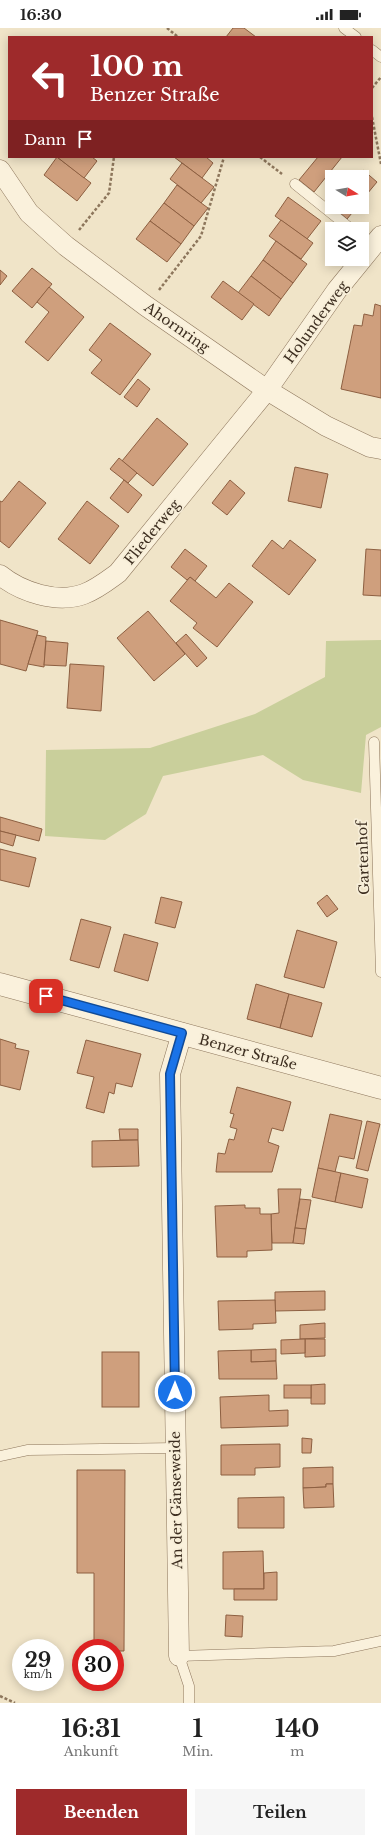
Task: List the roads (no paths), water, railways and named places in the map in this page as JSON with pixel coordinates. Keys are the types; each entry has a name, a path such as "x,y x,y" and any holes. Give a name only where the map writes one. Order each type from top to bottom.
{"street":[{"name":"Ahornring","path":"0,172 29,213 66,246 146,306 267,390 326,426 370,447 381,449"},
{"name":"Holunderweg","path":"267,390 372,240"},
{"name":"Fliederweg","path":"0,575 22,589 40,594 62,597 83,594 100,586 118,573 267,390"},
{"name":"Benzer Straße","path":"0,984 381,1088"},
{"name":"An der Gänseweide","path":"179,1656 170,1074 182,1033"}],"lane":[{"path":"344,28 355,36"},
{"path":"373,51 381,57"},
{"path":"295,184 342,222"},
{"name":"Gartenhof","path":"374,742 381,972"},
{"path":"0,1456 28,1450 176,1448"},
{"path":"189,1703 189,1686 179,1656 334,1650 381,1641"}]}
